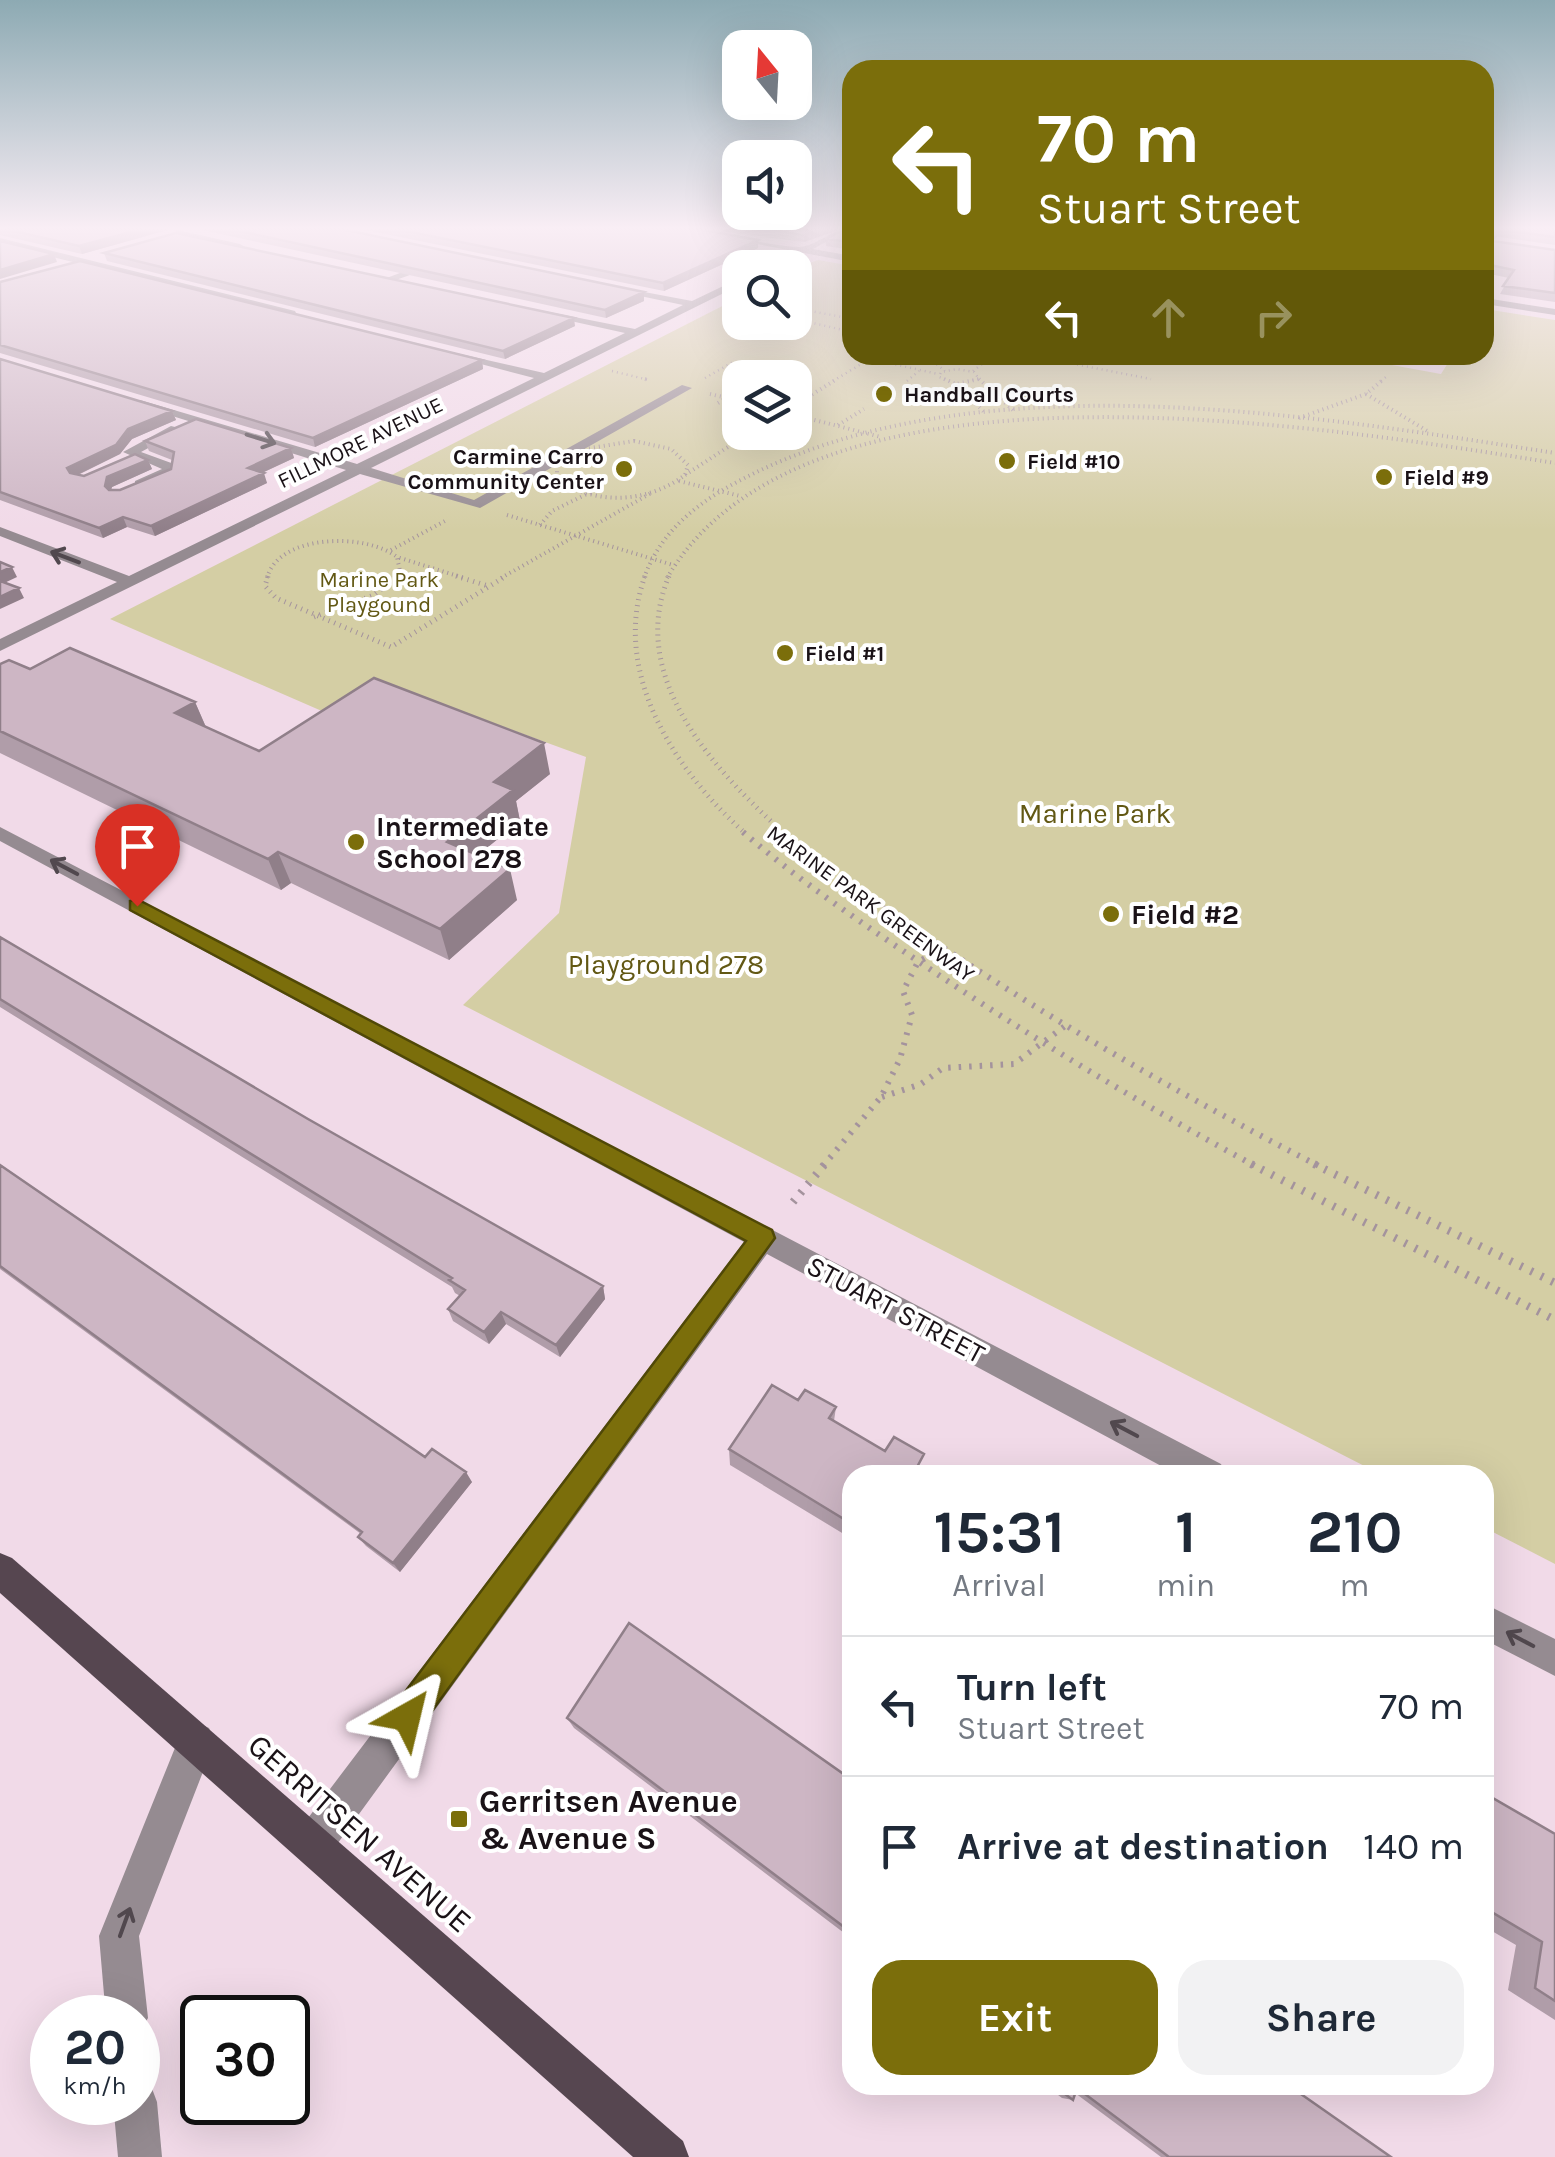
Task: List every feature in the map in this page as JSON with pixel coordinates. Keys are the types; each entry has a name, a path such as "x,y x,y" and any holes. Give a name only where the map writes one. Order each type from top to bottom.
{"main road":[{"name":"GERRITSEN AVENUE","path":"0,1570 667,2157"}],"street":[{"path":"625,330 636,332"},
{"name":"FILLMORE AVENUE","path":"0,646 641,330"},
{"path":"445,352 546,376"},
{"path":"127,398 475,504 686,388"},
{"path":"118,494 168,472 169,467 130,452 138,444 199,420"},
{"path":"119,464 137,456"},
{"path":"0,532 130,582"},
{"name":"STUART STREET","path":"0,833 1191,1465"},
{"path":"312,1844 763,1238"},
{"path":"1494,1626 1555,1658"},
{"path":"125,1995 119,1936 196,1742"},
{"path":"137,2125 140,2157"}],"path":[{"path":"812,395 860,365"},
{"path":"897,365 938,374 944,381 956,384 980,379"},
{"path":"938,365 945,370"},
{"path":"938,374 945,370 972,371 980,365"},
{"path":"1079,365 1151,379"},
{"path":"908,380 920,370"},
{"path":"972,371 1014,411"},
{"path":"1287,429 1292,420 1366,394 1388,375"},
{"path":"956,384 985,413"},
{"path":"1366,394 1465,450"},
{"path":"970,399 998,396"},
{"path":"718,402 722,400"},
{"path":"837,426 864,409"},
{"name":"MARINE PARK GREENWAY","path":"1555,452 1515,444 1292,420 1147,410 985,413 859,432 780,458 719,491 676,524 651,559 638,600 635,644 649,704 681,763 749,836 918,962 1043,1043 1292,1188 1555,1320"},
{"name":"MARINE PARK GREENWAY","path":"1555,464 1287,429 1146,418 1068,418 968,425 884,438 803,465 741,496 704,526 673,565 659,599 658,654 673,700 692,733 759,812 844,879 1065,1026 1276,1145 1555,1283"},
{"path":"812,419 884,438"},
{"path":"654,492 621,497 591,493 558,479 557,465 572,451 612,442 654,444 683,456 688,465 685,475"},
{"path":"313,617 391,647 488,586 679,481 723,450"},
{"path":"679,481 741,496"},
{"path":"540,525 554,508 591,493"},
{"path":"391,550 475,504 673,565"},
{"path":"344,540 376,542 397,557 400,571 385,590 313,617 311,610 276,598 265,586 266,572 276,561 308,546 344,540"},
{"path":"397,557 488,586"},
{"path":"793,1202 881,1097 900,1059 912,1015 903,990 918,962 943,948"},
{"path":"881,1097 921,1084 944,1068 1014,1064 1065,1026"}],"green space":[{"name":"Marine Park","path":"676,330 722,330 722,340 812,340 812,330 842,330 842,365 1392,365 1441,374 1447,365 1494,365 1494,330 1555,330 1555,1564 1494,1533 1494,1465 1362,1465 463,1005 559,913 586,757 384,683 331,715 110,619"}],"building":[{"path":"0,330 359,330 482,360 313,438 0,345"},
{"path":"416,330 549,330 503,351"},
{"path":"0,359 172,411 128,429 116,445 67,468 70,473 84,476 135,454 148,460 107,477 105,486 109,490 120,490 171,469 174,452 145,441 196,419 291,448 248,468 264,473 151,526 123,517 99,528 0,492"},
{"path":"0,581 19,588 0,597"},
{"path":"70,648 195,702 175,713 259,751 374,678 544,743 494,782 513,790 447,842 510,869 440,929 278,852 268,859 0,731 0,664 9,660 30,669"},
{"path":"0,937 308,1119 603,1286 556,1345 501,1312 484,1332 448,1309 465,1290 449,1280 452,1278 0,999"},
{"path":"0,1165 425,1457 432,1449 466,1472 393,1563 358,1537 362,1532 0,1266"},
{"path":"772,1385 798,1400 805,1390 836,1407 829,1418 885,1451 894,1437 924,1454 918,1465 842,1465 842,1518 729,1449"},
{"path":"629,1623 842,1773 842,1925 567,1718"},
{"path":"1494,1799 1555,1834 1555,2001 1535,1988 1542,1942 1494,1913"},
{"path":"1086,2095 1302,2095 1391,2157 1169,2157"}],"place":[{"name":"Handball Courts","path":"884,394"},
{"name":"Field #10","path":"1007,461"},
{"name":"Carmine Carro Community Center","path":"624,469"},
{"name":"Field #9","path":"1384,477"},
{"name":"Field #1","path":"785,653"},
{"name":"Intermediate School 278","path":"356,842"},
{"name":"Field #2","path":"1111,914"},
{"name":"Gerritsen Avenue & Avenue S","path":"459,1819"}],"route":[{"path":"137,906 763,1238 407,1717"}],"park label":[{"name":"Marine Park Playgound","path":"379,592"},
{"name":"Playground 278","path":"666,964"}]}
